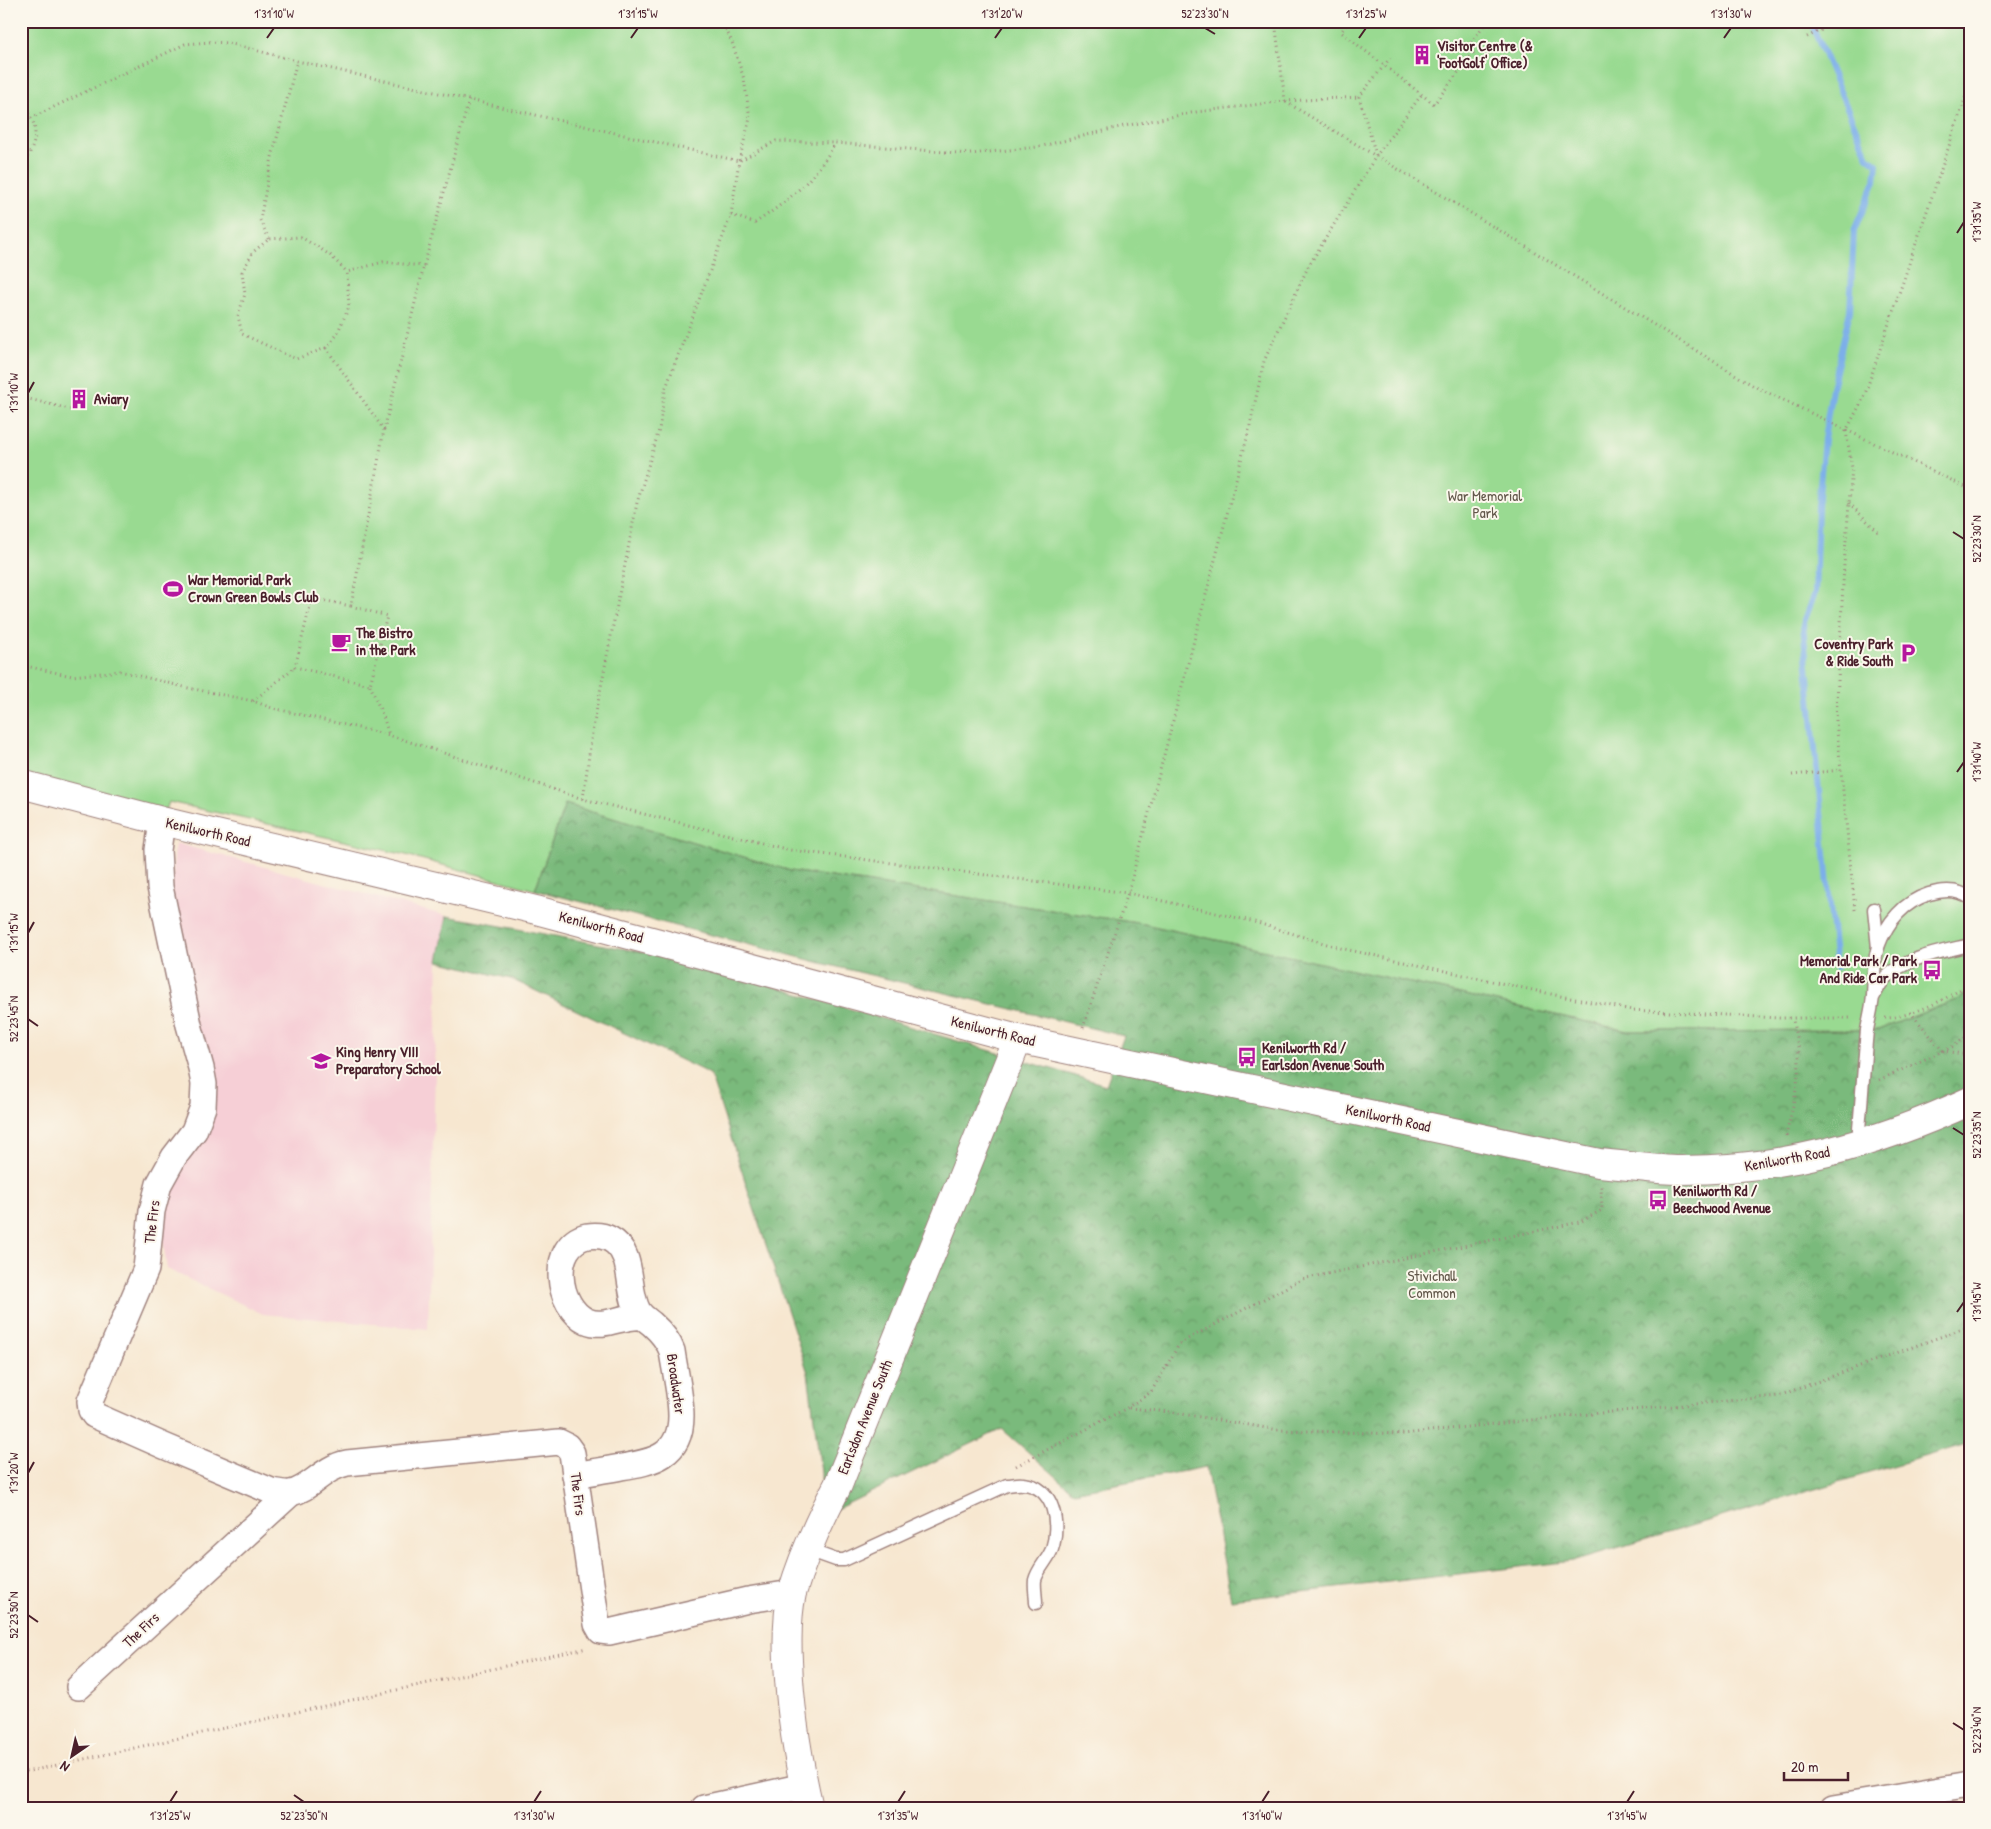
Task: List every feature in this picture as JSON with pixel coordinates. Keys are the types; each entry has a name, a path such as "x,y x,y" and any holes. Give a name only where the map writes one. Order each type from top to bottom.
{"main road":[{"name":"Kenilworth Road","path":"21,784 162,821 536,910 1018,1039 1599,1163 1674,1170 1733,1168 1797,1160 1862,1144 1931,1119 1970,1101"},
{"name":"Earlsdon Avenue South","path":"806,1797 790,1692 788,1643 792,1594 808,1550 841,1476 1018,1039"}],"street":[{"name":"The Firs","path":"162,821 158,869 160,887 189,1025 201,1068 204,1084 203,1107 194,1131 174,1157 159,1184 152,1211 146,1269 90,1401 90,1406 94,1415 98,1418 271,1491 291,1493"},
{"name":"Broadwater","path":"575,1475 656,1460 672,1448 677,1440 680,1432 681,1415 672,1351 659,1330 643,1317"},
{"name":"The Firs","path":"79,1687 291,1493 308,1484 326,1470 340,1465 559,1442 570,1449 597,1624 601,1631"},
{"path":"601,1631 609,1632 748,1600 792,1594"},
{"path":"1833,1808 1970,1785"},
{"path":"704,1808 806,1797"}],"lane":[{"path":"1873,998 1874,969 1878,948 1886,929 1896,915 1913,901 1932,893 1954,891 1970,898"},
{"path":"1874,909 1878,948"},
{"path":"1862,1144 1859,1129 1863,1088 1865,1018 1873,998 1883,980 1896,970 1930,955 1970,945"},
{"path":"808,1550 836,1560 844,1560 1007,1485 1023,1484 1037,1488 1050,1502 1055,1513 1056,1530 1051,1551 1035,1580 1036,1603"}],"path":[{"path":"583,799 592,733 612,623 637,504 659,430 665,390 731,215 739,161 750,118 744,78 732,42 722,21"},
{"path":"1275,21 1285,102"},
{"path":"1349,21 1341,32 1434,104 1473,53 1466,48 1487,21"},
{"path":"1807,37 1823,29"},
{"path":"31,118 185,44 210,42 228,43 297,61 739,161 776,141 970,154 980,153 1038,147 1124,126 1187,114 1285,102 1360,97"},
{"path":"1360,97 1390,58"},
{"path":"269,238 260,220 272,157 297,61"},
{"path":"1856,912 1836,721 1852,468 1846,431 1864,396 1970,84"},
{"path":"1076,1050 1128,893 1246,439 1264,361 1308,267 1376,156 1422,94"},
{"path":"1360,97 1376,156"},
{"path":"351,606 384,430 424,266 468,100"},
{"path":"1285,102 1754,386 1970,490"},
{"path":"21,107 31,118 35,133 34,146 28,157 21,164"},
{"path":"731,215 755,223 785,203 820,168 835,144"},
{"path":"269,238 301,238 330,254 348,272 350,307 336,336 326,348 296,359 242,334 238,316 245,294 242,272 253,252 269,238"},
{"path":"348,272 383,262 424,266"},
{"path":"326,348 384,430"},
{"path":"21,397 74,410 82,405"},
{"path":"1849,503 1880,534"},
{"path":"254,701 295,667 312,598 351,606 387,616 370,685 389,735"},
{"path":"21,665 72,676 120,671 184,687 254,701 272,708 389,735 583,799 790,850 1128,893 1251,922 1340,948 1632,1010 1793,1018 1894,1018 1962,989 1970,982"},
{"path":"295,667 370,685"},
{"path":"1792,775 1841,770"},
{"path":"1910,1012 1943,1051 1970,1055"},
{"path":"1780,1162 1797,1083 1799,1055 1793,1018"},
{"path":"1863,1088 1954,1046 1970,1034"},
{"path":"1013,1468 1128,1408 1151,1392 1180,1343 1302,1279 1580,1222 1602,1210 1599,1163"},
{"path":"1128,1408 1170,1412 1280,1430 1403,1434 1778,1396 1970,1326"},
{"path":"21,1773 592,1647 601,1631"}],"shaded area":[{"name":"King Henry VIII Preparatory School","path":"175,843 447,916 438,961 428,1329 263,1314 167,1269 161,1226 171,1181 212,1117 171,900"}],"green space":[{"name":"War Memorial Park","path":"21,21 1970,21 1970,991 1961,998 1878,1030 1628,1031 1144,924 791,871 565,804 535,890 402,854 169,802 162,821 21,784"},
{"name":"Stivichall Common","path":"565,804 791,871 1144,924 1628,1031 1878,1030 1961,998 1970,991 1970,1443 1573,1561 1231,1600 1206,1467 1074,1492 1002,1429 822,1516 821,1472 808,1373 710,1074 511,979 438,961 447,916 685,960 1106,1085 1124,1036 821,963 535,890"}],"waterway":[{"path":"1810,21 1868,157 1877,164 1875,181 1854,231 1850,311 1832,388 1824,439 1818,507 1815,593 1803,625 1836,968"}],"place":[{"name":"Visitor Centre (& 'FootGolf' Office)","path":"1422,55"},
{"name":"Aviary","path":"79,399"},
{"name":"War Memorial Park Crown Green Bowls Club","path":"173,589"},
{"name":"The Bistro in the Park","path":"341,642"},
{"name":"Coventry Park & Ride South","path":"1908,653"},
{"name":"Memorial Park / Park And Ride Car Park","path":"1932,970"},
{"name":"Kenilworth Rd / Earlsdon Avenue South","path":"1247,1057"},
{"name":"King Henry VIII Preparatory School","path":"321,1061"},
{"name":"Kenilworth Rd / Beechwood Avenue","path":"1658,1200"}]}
